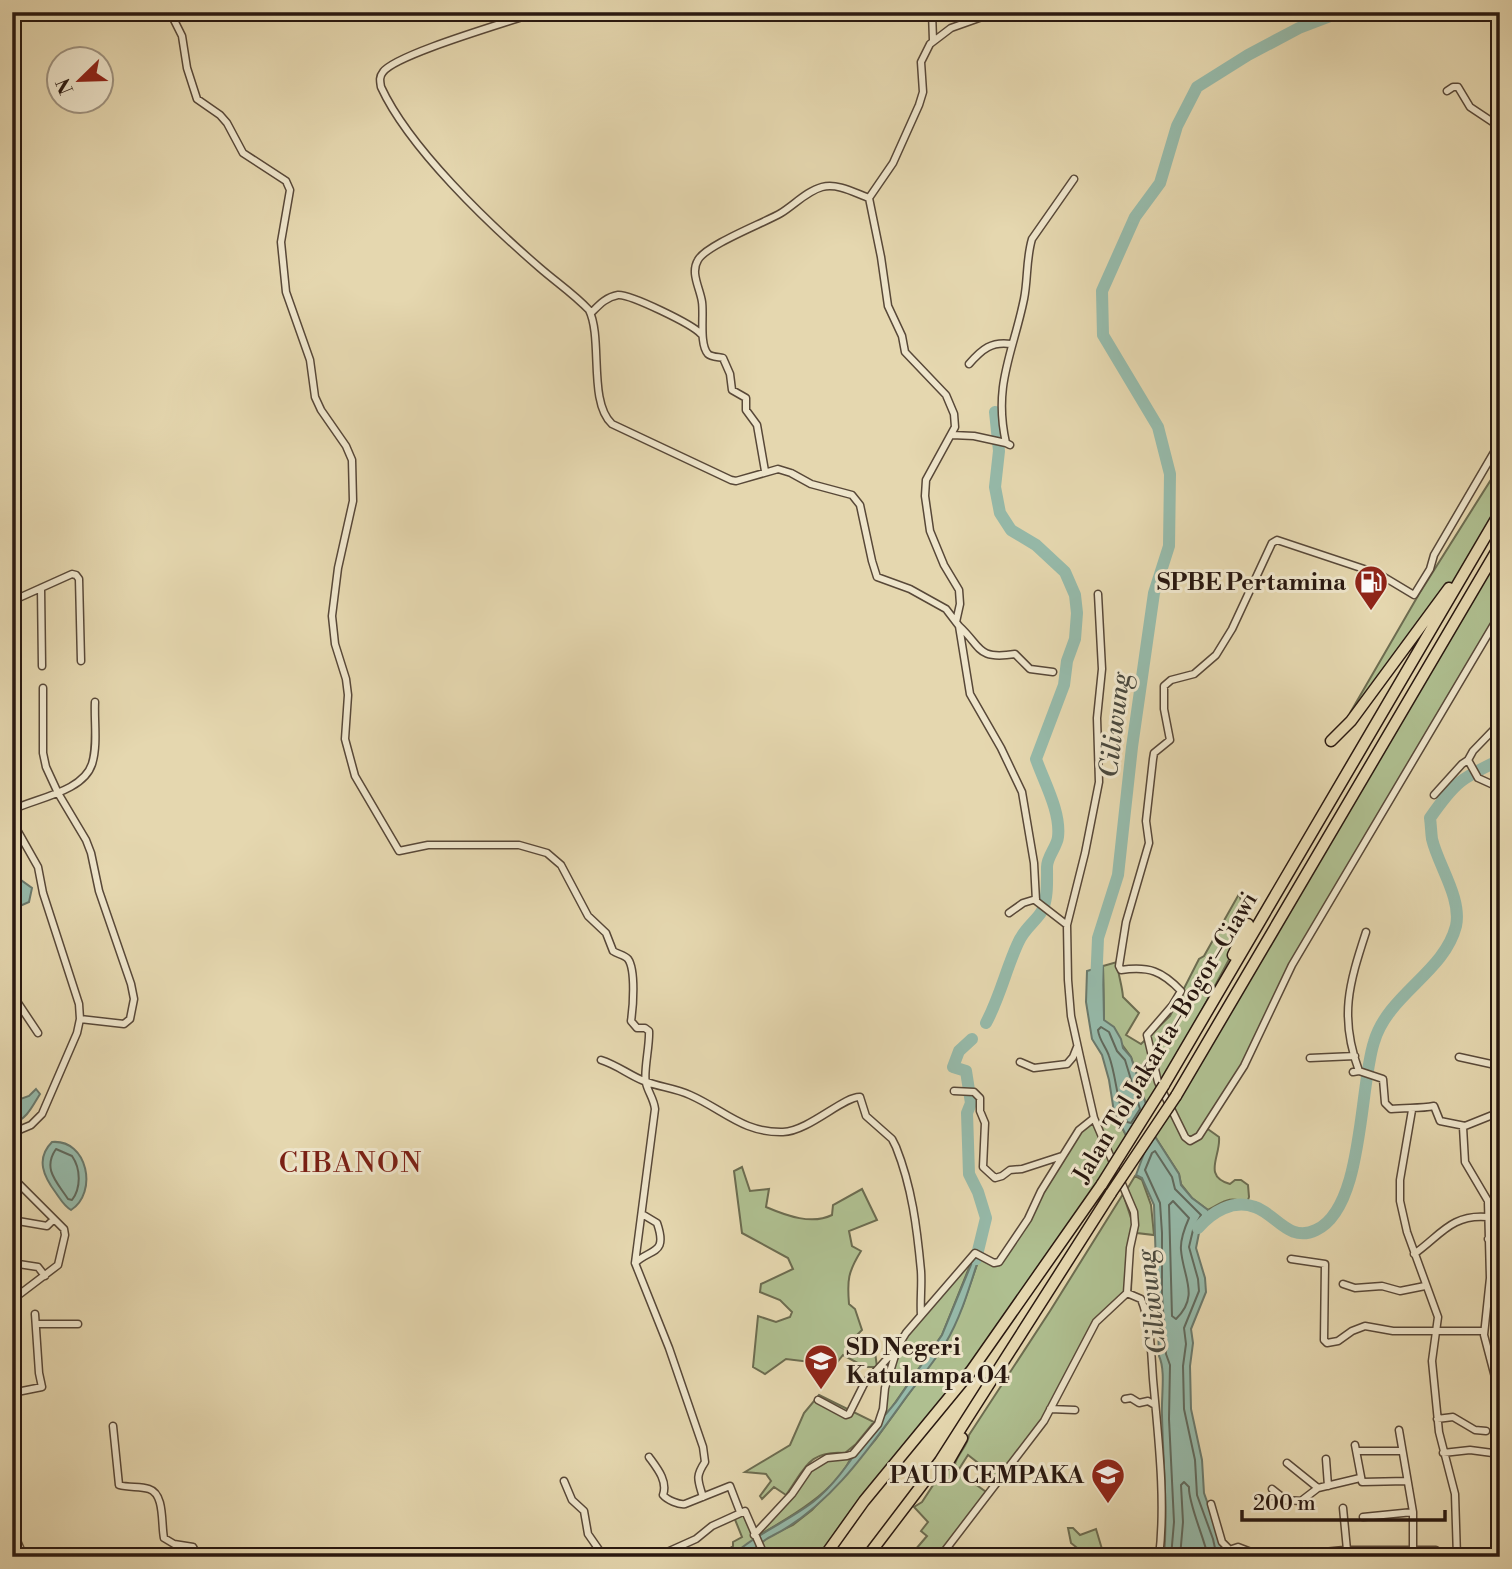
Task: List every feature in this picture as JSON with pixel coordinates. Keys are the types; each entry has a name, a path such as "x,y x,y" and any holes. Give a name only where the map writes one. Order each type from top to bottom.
{"highway":[{"name":"Jalan Tol Jakarta–Bogor–Ciawi","path":"824,1557 864,1501 971,1371 1102,1184 1164,1085 1500,512"},
{"name":"Jalan Tol Jakarta–Bogor–Ciawi","path":"867,1557 940,1461 1176,1096 1500,545"},
{"path":"1331,741 1351,721 1453,582 1467,569"},
{"path":"1196,1030 1200,1017 1248,924"},
{"path":"947,1464 989,1382"}],"street":[{"path":"170,12 182,36 187,68 197,99 227,123 243,153 286,181 290,190 281,242 286,292 310,360 318,404 346,446 352,460 354,501 339,561 332,616 335,644 346,679 348,695 345,739 355,776 398,851 428,845 519,845 547,853 561,865 590,920 606,933 613,951 625,956 629,961 633,1002 631,1021 637,1028 649,1031 645,1082 652,1094 655,1110 635,1263 669,1348 703,1447 705,1462 698,1471 703,1497"},
{"path":"537,12 412,54 385,69 380,79 381,88 411,134 462,194 526,256 591,313 598,385 605,415 612,424 731,480 736,481 765,471 782,470 811,484 844,492 857,499 877,577 910,589 946,609 979,651 990,655 1015,654 1024,666 1030,669 1053,672"},
{"path":"932,12 933,40"},
{"path":"996,12 958,24 933,40 922,60 923,92 919,105 893,163 869,198 888,306 902,336 905,352 950,401 956,421 926,480 925,496 930,531 944,565 959,590 957,624 970,694 1001,748 1021,792 1034,863 1037,902 1067,925"},
{"path":"1447,91 1458,87 1469,107 1500,127"},
{"path":"951,435 974,436 1004,443 1001,398 1008,344 1024,301 1032,239 1074,179"},
{"path":"765,471 757,425 746,410 746,398 732,390 731,377 725,362 722,358 708,355 701,334 702,300 695,267 698,258 783,212 821,187 848,190 869,198"},
{"path":"591,313 607,298 627,296 692,326 701,334"},
{"path":"970,364 986,347 1008,344"},
{"path":"1500,442 1414,595 1379,574 1277,540 1272,543 1232,629 1216,655 1194,674 1171,680 1164,686 1164,709 1170,740 1158,749 1153,759 1146,821 1149,843 1126,922 1119,966 1121,970 1137,968 1158,972 1181,991 1147,1035 1158,1082 1185,1137 1190,1141 1199,1136 1244,1068 1292,965 1500,614"},
{"path":"12,601 72,574 76,575 79,579 81,661"},
{"path":"41,588 41,666"},
{"path":"940,1557 1044,1421 1096,1322 1127,1293 1130,1248 1135,1225 1134,1212 1094,1118 1071,1016 1068,979 1067,925 1099,782 1097,718 1102,669 1098,594"},
{"path":"43,688 43,753 51,780 92,853 99,891 134,999 131,1019 124,1024 80,1019"},
{"path":"12,810 72,787 91,767 94,755 95,702"},
{"path":"1434,795 1462,764 1469,761 1480,742 1500,723"},
{"path":"1469,761 1474,774 1487,784 1500,788"},
{"path":"12,821 38,867 43,893 79,1004 80,1019 77,1033 41,1114 31,1125 12,1133"},
{"path":"1009,914 1023,903 1037,902"},
{"path":"1366,932 1350,982 1346,1013 1359,1072 1384,1081 1384,1103 1388,1108 1412,1110 1434,1106 1440,1121 1463,1126 1500,1112"},
{"path":"12,994 38,1033"},
{"path":"1020,1062 1034,1068 1067,1064 1077,1045"},
{"path":"1311,1058 1355,1056"},
{"path":"1459,1057 1500,1066"},
{"path":"601,1060 619,1065 645,1082 691,1095 732,1121 771,1131 786,1132 801,1127 827,1115 853,1097 860,1097 866,1116 892,1139 897,1147 915,1208 921,1273 921,1315"},
{"path":"954,1091 970,1092 980,1098 980,1111 985,1123 983,1167 995,1178 1013,1169 1031,1167 1063,1155"},
{"path":"1412,1110 1400,1187 1403,1216 1414,1254 1437,1313 1432,1361 1437,1419 1443,1453 1455,1494 1457,1557"},
{"path":"818,1400 846,1415 849,1414 864,1384 975,1253 994,1263 999,1262 1028,1219 1041,1191 1079,1130 1094,1118"},
{"path":"1463,1126 1463,1158 1468,1171 1486,1196 1490,1278 1484,1331 1497,1377 1500,1407"},
{"path":"12,1177 64,1229 65,1235 58,1265 12,1300"},
{"path":"635,1263 655,1252 660,1244 657,1223 642,1214"},
{"path":"1414,1254 1430,1243 1445,1227 1469,1217 1487,1217"},
{"path":"12,1220 47,1226 54,1219"},
{"path":"1488,1239 1500,1239"},
{"path":"1291,1259 1325,1264 1326,1343 1338,1341 1362,1326 1393,1331 1484,1331"},
{"path":"12,1263 37,1267 45,1276"},
{"path":"1343,1284 1351,1287 1382,1286 1400,1291 1425,1286"},
{"path":"1127,1293 1141,1299 1147,1315 1156,1405 1161,1519 1159,1557"},
{"path":"12,1393 42,1387 35,1314"},
{"path":"36,1324 78,1324"},
{"path":"754,1536 792,1494 809,1469 827,1458 853,1454 878,1424 885,1388 898,1346"},
{"path":"1125,1399 1131,1398 1139,1403 1147,1401 1156,1405"},
{"path":"1050,1409 1075,1410"},
{"path":"1437,1419 1453,1417 1475,1430 1486,1431"},
{"path":"113,1426 120,1485 155,1492 160,1506 164,1538 174,1544 193,1547 198,1557"},
{"path":"1399,1430 1413,1512 1413,1550"},
{"path":"1402,1451 1356,1448 1362,1482 1407,1480"},
{"path":"1443,1453 1470,1450 1500,1454"},
{"path":"649,1457 662,1477 664,1497 681,1505 730,1486 740,1512"},
{"path":"1325,1459 1328,1486"},
{"path":"1287,1464 1318,1488"},
{"path":"1267,1505 1286,1500 1304,1500 1318,1488 1360,1478"},
{"path":"564,1481 572,1500 584,1511 588,1534 604,1557"},
{"path":"1272,1489 1286,1500"},
{"path":"1211,1504 1222,1542 1229,1553 1238,1546 1264,1557"},
{"path":"1343,1508 1347,1550"},
{"path":"656,1557 696,1539 712,1526 745,1511 765,1557"},
{"path":"1363,1517 1413,1512"},
{"path":"12,1529 24,1557"},
{"path":"1273,1557 1347,1550 1436,1550 1442,1557"}],"shaded area":[{"path":"1500,443 1500,512 1467,569 1350,713 1419,594 1497,470 1489,461"},
{"path":"1500,545 1500,614 1292,965 1243,1068 1205,1127 1219,1137 1215,1165 1217,1176 1230,1184 1241,1180 1248,1185 1249,1197 1247,1203 1231,1200 1208,1210 1192,1198 1181,1184 1179,1174 1152,1132"},
{"path":"1239,894 1248,924 1148,1111 1131,1057 1104,1020 1103,966 1117,962 1123,997 1139,1013 1126,1035 1141,1044 1170,1016 1199,959 1204,956"},
{"path":"1114,1112 1129,1141 1038,1278 824,1557 718,1557 742,1537 734,1517 743,1513 748,1515 751,1533 761,1528 818,1462 852,1455 835,1481 823,1492 754,1538 758,1545 793,1525 812,1510 875,1440 945,1344 963,1305 980,1256 999,1262 1071,1144 1090,1121 1098,1125"},
{"path":"742,1167 750,1191 769,1189 766,1207 799,1218 816,1219 832,1215 833,1205 862,1189 877,1220 849,1231 852,1246 861,1251 849,1276 849,1304 855,1309 862,1330 853,1339 861,1351 875,1352 877,1367 865,1367 843,1355 835,1365 786,1359 765,1374 753,1367 758,1316 776,1322 790,1317 792,1312 780,1300 760,1292 761,1284 793,1269 788,1258 742,1233 734,1171"},
{"path":"1135,1176 1142,1180 1151,1205 1154,1235 1137,1233 1134,1206 1126,1191"},
{"path":"1123,1194 1133,1224 1131,1292 1098,1319 1053,1409 1000,1480 968,1455 959,1469 957,1468 956,1460 969,1435"},
{"path":"975,1253 942,1335 890,1410 881,1417 883,1388 898,1346"},
{"path":"819,1395 874,1422 845,1453 815,1458 803,1469 786,1495 774,1487 762,1499 760,1496 771,1481 766,1474 745,1472 790,1445 804,1413"},
{"path":"947,1464 989,1494 940,1557 909,1557 927,1536 921,1531 928,1522 914,1507 922,1502"},
{"path":"1068,1528 1073,1528 1080,1535 1096,1529 1102,1549 1101,1557 1079,1557 1081,1551 1071,1543"}],"water":[{"path":"12,859 21,880 32,888 29,902 20,906 12,906"},
{"path":"1103,966 1104,1020 1114,1027 1123,1048 1131,1057 1148,1111 1129,1141 1114,1112 1102,1055 1092,1039 1086,1002 1087,971"},
{"path":"36,1089 40,1094 32,1108 22,1119 12,1124 12,1102 29,1096"},
{"path":"1152,1132 1179,1174 1181,1185 1208,1210 1209,1217 1199,1233 1196,1248 1205,1278 1206,1292 1191,1329 1191,1409 1202,1460 1204,1493 1224,1557 1164,1557 1166,1521 1163,1377 1159,1356 1154,1205 1142,1178 1136,1175"},
{"path":"52,1142 64,1143 74,1149 85,1168 84,1192 71,1210 52,1187 43,1168 44,1155"},
{"path":"980,1243 983,1245 971,1283 945,1344 863,1455 830,1492 793,1524 745,1555 731,1557 813,1502 841,1473 881,1417 896,1402 942,1335"}],"waterway":[{"name":"Ciliwung","path":"1096,985 1098,938 1118,875 1132,747 1154,593 1169,546 1170,474 1158,427 1103,335 1102,291 1135,217 1160,183 1177,126 1197,87 1248,55 1299,28 1341,12"},
{"path":"986,1023 1021,938 1045,904 1047,863 1057,841 1058,827 1054,807 1036,759 1064,685 1067,661 1075,639 1077,613 1075,595 1065,572 1036,545 1011,530 1000,513 995,487 999,451 995,412"},
{"path":"1198,1228 1216,1212 1239,1205 1255,1207 1298,1233 1316,1230 1332,1217 1343,1198 1351,1173 1369,1062 1381,1025 1391,1010 1440,957 1450,943 1456,926 1456,904 1435,849 1430,818 1460,782 1500,760"},
{"path":"972,1039 959,1051 953,1067 966,1071 971,1103 967,1113 969,1174 986,1218 976,1259"}],"place":[{"name":"SPBE Pertamina","path":"1371,612"},
{"name":"SD Negeri Katulampa 04","path":"821,1391"},
{"name":"PAUD CEMPAKA","path":"1108,1505"}],"district":[{"name":"CIBANON","path":"351,1162"}]}
